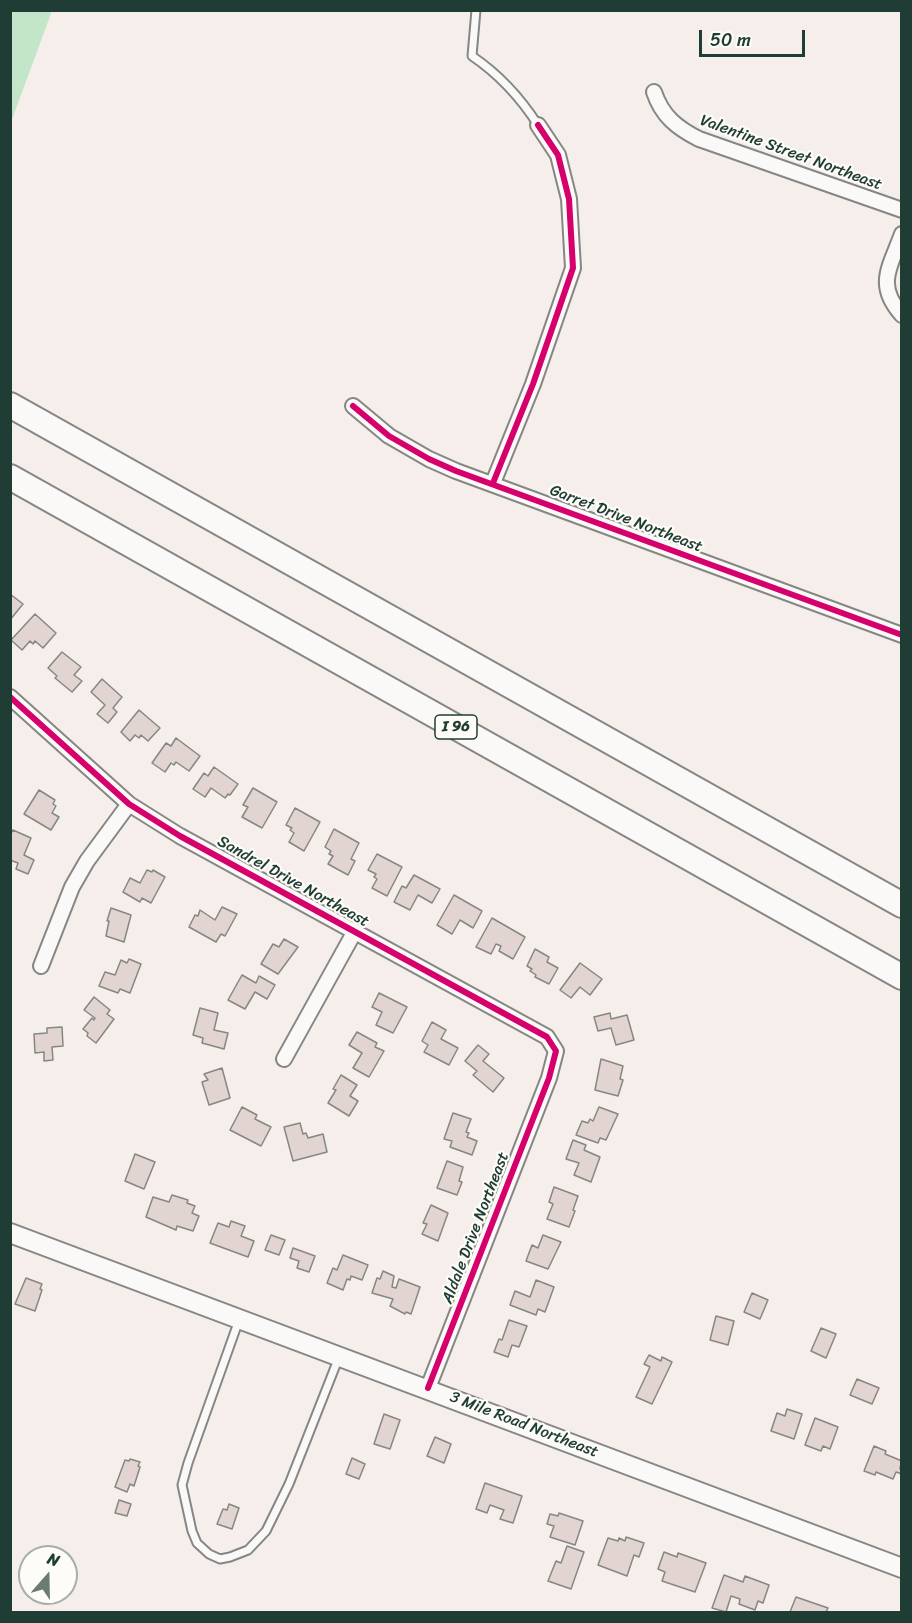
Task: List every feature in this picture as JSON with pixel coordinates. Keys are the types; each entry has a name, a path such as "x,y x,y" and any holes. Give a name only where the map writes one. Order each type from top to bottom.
{"highway":[{"path":"10,405 902,905"},
{"name":"I 96","path":"10,477 902,977"}],"main road":[{"name":"3 Mile Road Northeast","path":"10,1233 428,1388 902,1568"}],"street":[{"name":"Valentine Street Northeast","path":"654,92 664,114 686,132 699,139 902,210"},
{"path":"493,483 533,384 573,268 569,199 558,155 538,125"},
{"path":"902,234 887,275 886,288 888,296 902,315"},
{"name":"Garret Drive Northeast","path":"353,406 389,436 408,448 456,471 902,635"},
{"name":"Sandrel Drive Northeast","path":"10,697 129,804 180,836 547,1037 556,1051 549,1078"},
{"path":"41,966 72,887 87,861 129,804"},
{"path":"284,1059 355,931"},
{"name":"Aldale Drive Northeast","path":"428,1388 549,1078"}],"lane":[{"path":"476,10 472,56 508,85 522,100 538,125"},
{"path":"240,1318 182,1485 192,1531 197,1543 209,1554 220,1559 248,1550 266,1531 289,1484 340,1355"}],"green space":[{"path":"10,11 52,11 11,122"}],"building":[{"path":"10,594 23,604 10,620"},
{"path":"35,614 56,633 43,648 35,641 33,644 30,641 22,650 11,640"},
{"path":"62,652 81,667 74,675 82,681 72,692 55,678 57,676 48,668"},
{"path":"102,679 122,697 113,708 117,712 108,723 97,714 105,705 91,692"},
{"path":"139,710 160,728 148,741 141,735 139,738 135,735 130,741 121,732"},
{"path":"176,738 200,756 189,771 176,762 174,765 171,763 165,772 152,763 166,743 171,746"},
{"path":"214,767 238,784 225,798 211,788 205,797 193,789 204,773 208,776"},
{"path":"253,788 277,802 262,828 242,817 248,807 243,805"},
{"path":"39,790 55,800 53,804 56,806 52,813 59,817 51,830 24,814"},
{"path":"295,808 320,822 304,851 289,842 294,833 290,830 292,828 286,825"},
{"path":"334,829 359,843 351,859 355,861 348,875 328,864 333,856 329,854 331,851 325,847"},
{"path":"13,830 31,838 24,855 34,860 28,874 16,869 18,863 10,860 10,835"},
{"path":"377,854 402,867 387,896 372,888 377,879 374,877 376,874 368,870"},
{"path":"147,870 152,872 153,870 165,877 151,903 142,898 140,902 123,892 130,878 140,883"},
{"path":"414,875 440,889 432,903 418,895 410,910 394,902 402,886 406,888"},
{"path":"454,895 482,911 473,928 460,920 452,934 437,925"},
{"path":"222,907 237,914 225,936 221,934 216,942 189,927 200,910 215,920"},
{"path":"111,908 131,915 124,942 106,936"},
{"path":"492,918 525,937 513,959 499,951 501,946 496,944 491,954 476,947"},
{"path":"284,939 298,947 278,974 261,964 273,944 279,947"},
{"path":"535,949 549,957 547,962 558,968 549,984 535,977 536,975 530,971 532,969 527,966"},
{"path":"129,959 141,964 130,993 120,989 118,993 99,986 105,972 115,975 121,960 127,963"},
{"path":"580,963 602,979 590,995 580,987 571,998 560,990"},
{"path":"242,975 256,983 259,976 275,985 267,999 255,992 245,1009 228,1000"},
{"path":"379,993 407,1007 393,1033 376,1025 382,1012 372,1007"},
{"path":"94,997 110,1010 107,1014 114,1019 96,1043 87,1036 88,1033 83,1029 92,1018 94,1020 95,1018 84,1010"},
{"path":"200,1008 218,1013 214,1030 228,1033 224,1049 202,1043 203,1038 193,1035"},
{"path":"610,1013 611,1019 627,1015 634,1040 616,1045 611,1028 598,1031 594,1017"},
{"path":"432,1022 446,1030 441,1039 458,1048 449,1065 424,1052 428,1045 422,1041"},
{"path":"62,1027 63,1046 52,1047 53,1060 44,1061 44,1052 35,1053 34,1034 47,1033 47,1028"},
{"path":"357,1032 377,1043 375,1047 384,1051 369,1077 353,1068 362,1053 349,1045"},
{"path":"478,1045 489,1054 483,1061 504,1078 493,1092 473,1075 477,1071 465,1061"},
{"path":"601,1059 623,1066 620,1079 623,1080 618,1096 595,1090"},
{"path":"222,1068 230,1098 209,1105 202,1082 208,1080 204,1074"},
{"path":"341,1075 357,1085 350,1096 358,1101 349,1116 328,1103"},
{"path":"242,1107 257,1115 255,1119 271,1127 261,1146 230,1130"},
{"path":"599,1107 618,1114 606,1140 600,1138 598,1143 576,1135 582,1121 588,1123 590,1119 593,1121"},
{"path":"453,1113 471,1119 466,1132 469,1133 467,1137 477,1141 472,1155 450,1147 452,1141 444,1139"},
{"path":"300,1123 303,1134 306,1133 308,1138 323,1134 327,1152 293,1161 284,1127"},
{"path":"573,1140 586,1145 584,1150 600,1157 591,1182 574,1175 579,1163 566,1159"},
{"path":"135,1154 155,1162 144,1189 125,1181"},
{"path":"447,1161 463,1167 459,1181 462,1182 457,1195 437,1188"},
{"path":"554,1187 578,1196 569,1227 547,1219 553,1204 549,1202"},
{"path":"172,1195 188,1200 187,1203 195,1206 192,1213 199,1216 193,1231 177,1226 176,1230 146,1217 153,1197 169,1202"},
{"path":"431,1205 448,1213 438,1241 422,1234 427,1224 423,1223"},
{"path":"231,1221 245,1226 241,1236 254,1241 248,1257 210,1243 218,1223 229,1227"},
{"path":"271,1235 285,1240 279,1255 265,1250"},
{"path":"543,1235 561,1242 548,1269 526,1261 532,1245 538,1248"},
{"path":"293,1248 315,1256 309,1272 297,1268 299,1261 290,1258"},
{"path":"343,1255 368,1265 362,1280 351,1276 350,1280 347,1279 343,1290 327,1283 333,1268 337,1270"},
{"path":"383,1271 394,1276 392,1287 396,1288 399,1279 420,1287 411,1314 406,1312 405,1314 390,1306 393,1299 372,1293 377,1278 380,1279"},
{"path":"26,1278 42,1284 35,1311 15,1304"},
{"path":"536,1280 554,1287 545,1312 538,1309 536,1315 510,1305 515,1291 530,1297"},
{"path":"752,1293 768,1300 760,1319 744,1312"},
{"path":"716,1316 734,1321 728,1345 710,1340"},
{"path":"509,1320 527,1326 519,1347 512,1345 508,1357 494,1352 499,1339 502,1340"},
{"path":"821,1328 836,1334 826,1358 811,1351"},
{"path":"649,1355 661,1361 662,1357 672,1362 652,1404 636,1397 650,1367 644,1364"},
{"path":"857,1379 879,1388 872,1404 850,1395"},
{"path":"787,1409 802,1414 794,1439 771,1431 777,1413 785,1416"},
{"path":"384,1414 400,1420 390,1449 374,1444"},
{"path":"815,1418 838,1427 830,1449 823,1446 821,1451 805,1445"},
{"path":"435,1437 451,1444 444,1463 427,1456"},
{"path":"874,1446 886,1451 885,1454 902,1461 900,1468 902,1474 896,1472 893,1479 876,1472 875,1475 864,1471"},
{"path":"352,1458 365,1464 359,1479 346,1474"},
{"path":"125,1460 140,1462 138,1466 140,1467 134,1486 130,1484 127,1492 115,1487"},
{"path":"485,1483 522,1496 513,1523 500,1519 504,1510 490,1505 487,1513 476,1509"},
{"path":"119,1500 131,1504 127,1516 115,1513"},
{"path":"229,1504 239,1508 232,1529 217,1524 223,1509 227,1510"},
{"path":"559,1513 583,1521 575,1545 550,1537 554,1526 547,1524 550,1514 558,1516"},
{"path":"626,1537 644,1543 639,1557 634,1555 627,1576 598,1565 608,1538 618,1541 619,1538 625,1541"},
{"path":"567,1546 584,1552 571,1589 548,1581 556,1561 561,1563"},
{"path":"664,1552 677,1557 678,1553 706,1563 695,1592 662,1581 665,1572 658,1569"},
{"path":"724,1575 743,1582 745,1576 769,1585 763,1603 758,1601 755,1610 739,1604 740,1599 731,1596 726,1612 712,1608"},
{"path":"796,1597 828,1608 826,1612 790,1612"}],"cycle path":[{"path":"493,483 533,384 573,268 569,199 558,155 538,125"},
{"path":"353,406 389,436 429,459 456,471 902,635"},
{"path":"10,697 129,804 180,836 547,1037 556,1051 549,1078 428,1388"}]}
